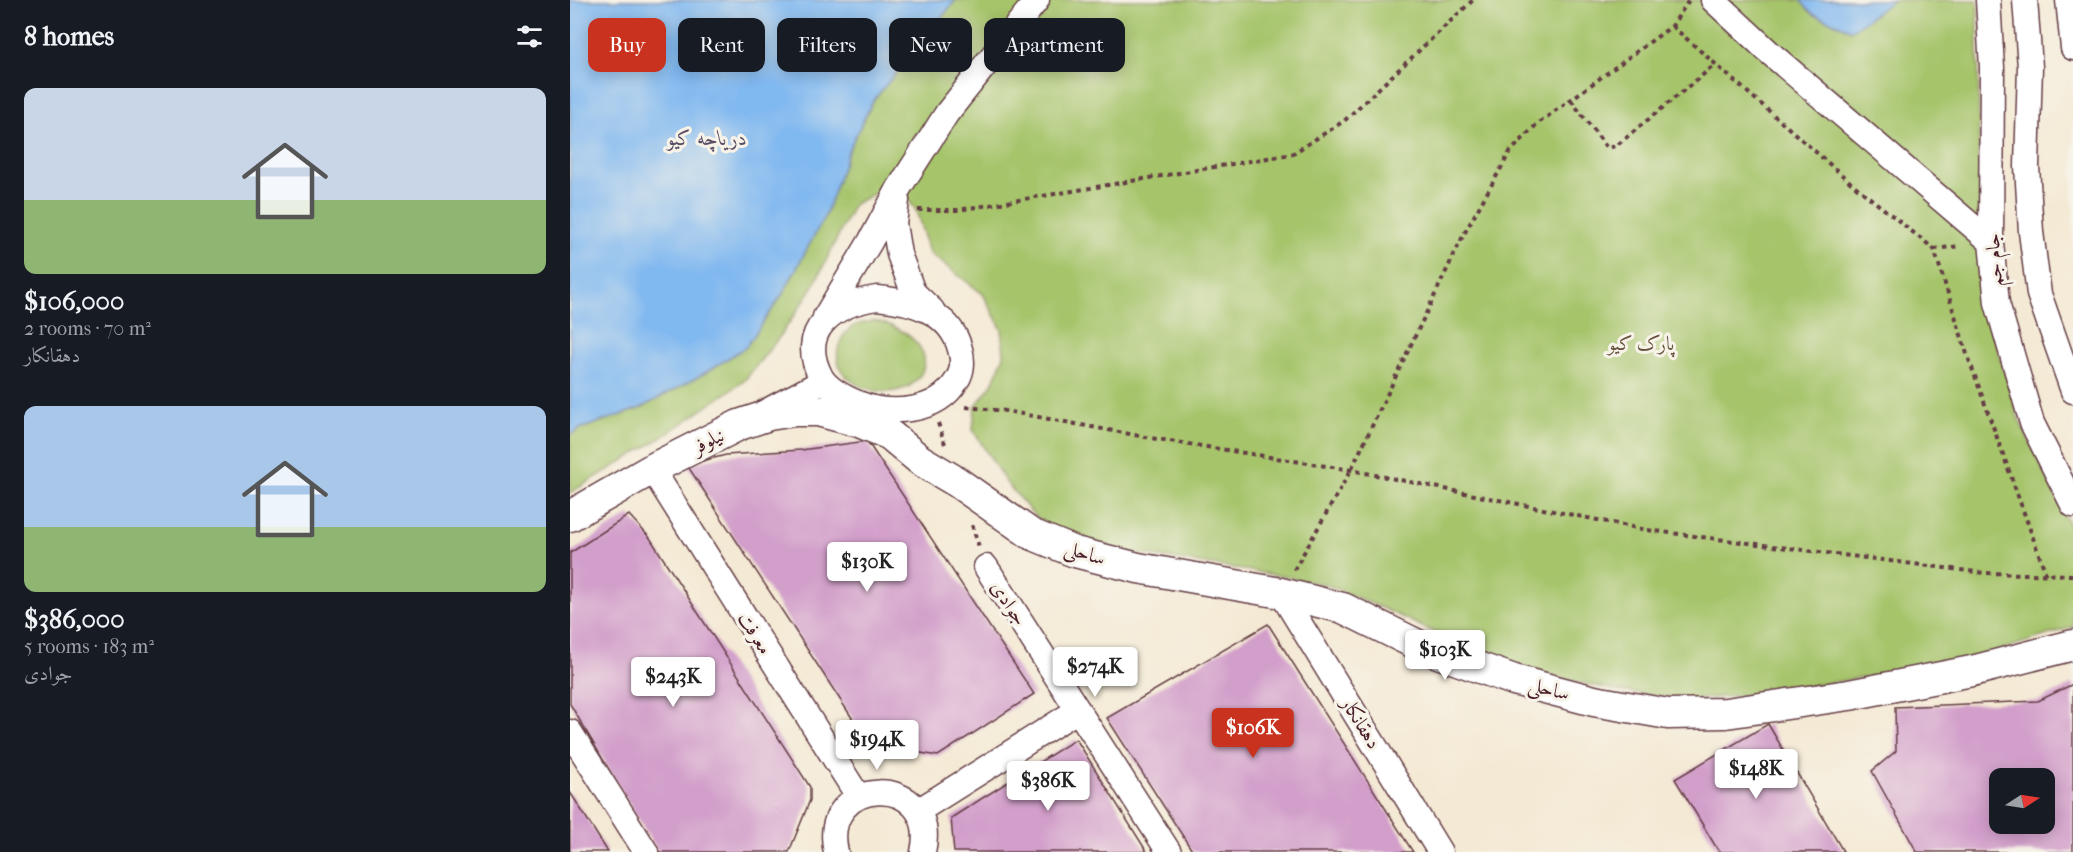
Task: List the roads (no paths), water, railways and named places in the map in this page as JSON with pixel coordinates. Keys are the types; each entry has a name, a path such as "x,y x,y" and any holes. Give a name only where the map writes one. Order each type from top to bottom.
{"main road":[{"name":"نیلوفر","path":"570,516 652,469 739,425 769,415 795,411 818,411 859,422"},
{"name":"ساحلی","path":"859,422 890,435 920,460 957,482 1031,534 1075,552 1138,568 1281,593 1343,608 1424,648 1514,680 1594,701 1668,714 1726,713 1849,695 1972,671 2073,645"}],"street":[{"path":"898,189 894,224 899,254 913,292 950,327 958,341 962,357 958,380 947,392 931,403 914,409 896,410 866,406 823,381 812,351 820,326 870,242 898,189 947,113 1037,0"},
{"path":"1713,0 1770,53 1991,242"},
{"name":"جام جم","path":"1988,0 1992,68 1991,242 1997,303 2032,423 2073,505"},
{"name":"جام جم","path":"2025,0 2030,68 2027,166 2031,232 2039,294 2073,391"},
{"path":"2068,0 2073,48"},
{"path":"820,326 840,308 858,301 877,298 899,300 920,306 937,315 950,327"},
{"path":"739,425 823,381"},
{"name":"معرفت","path":"652,469 858,796"},
{"name":"جوادی","path":"986,567 1169,852"},
{"name":"دهقانکار","path":"1281,593 1440,852"},
{"path":"918,811 1078,710"},
{"path":"570,732 646,852"},
{"path":"836,852 834,835 837,819 846,806 858,796 878,792 897,795 918,811 924,825 926,840 923,852"}],"water":[{"name":"دریاچه کیو","path":"570,0 956,0 941,18 889,18 889,72 897,72 873,101 849,149 826,214 782,295 746,347 705,373 641,408 580,429 570,435"},
{"path":"1800,0 1894,0 1852,30 1813,14"}],"park label":[{"name":"پارک کیو","path":"1641,343"}]}
